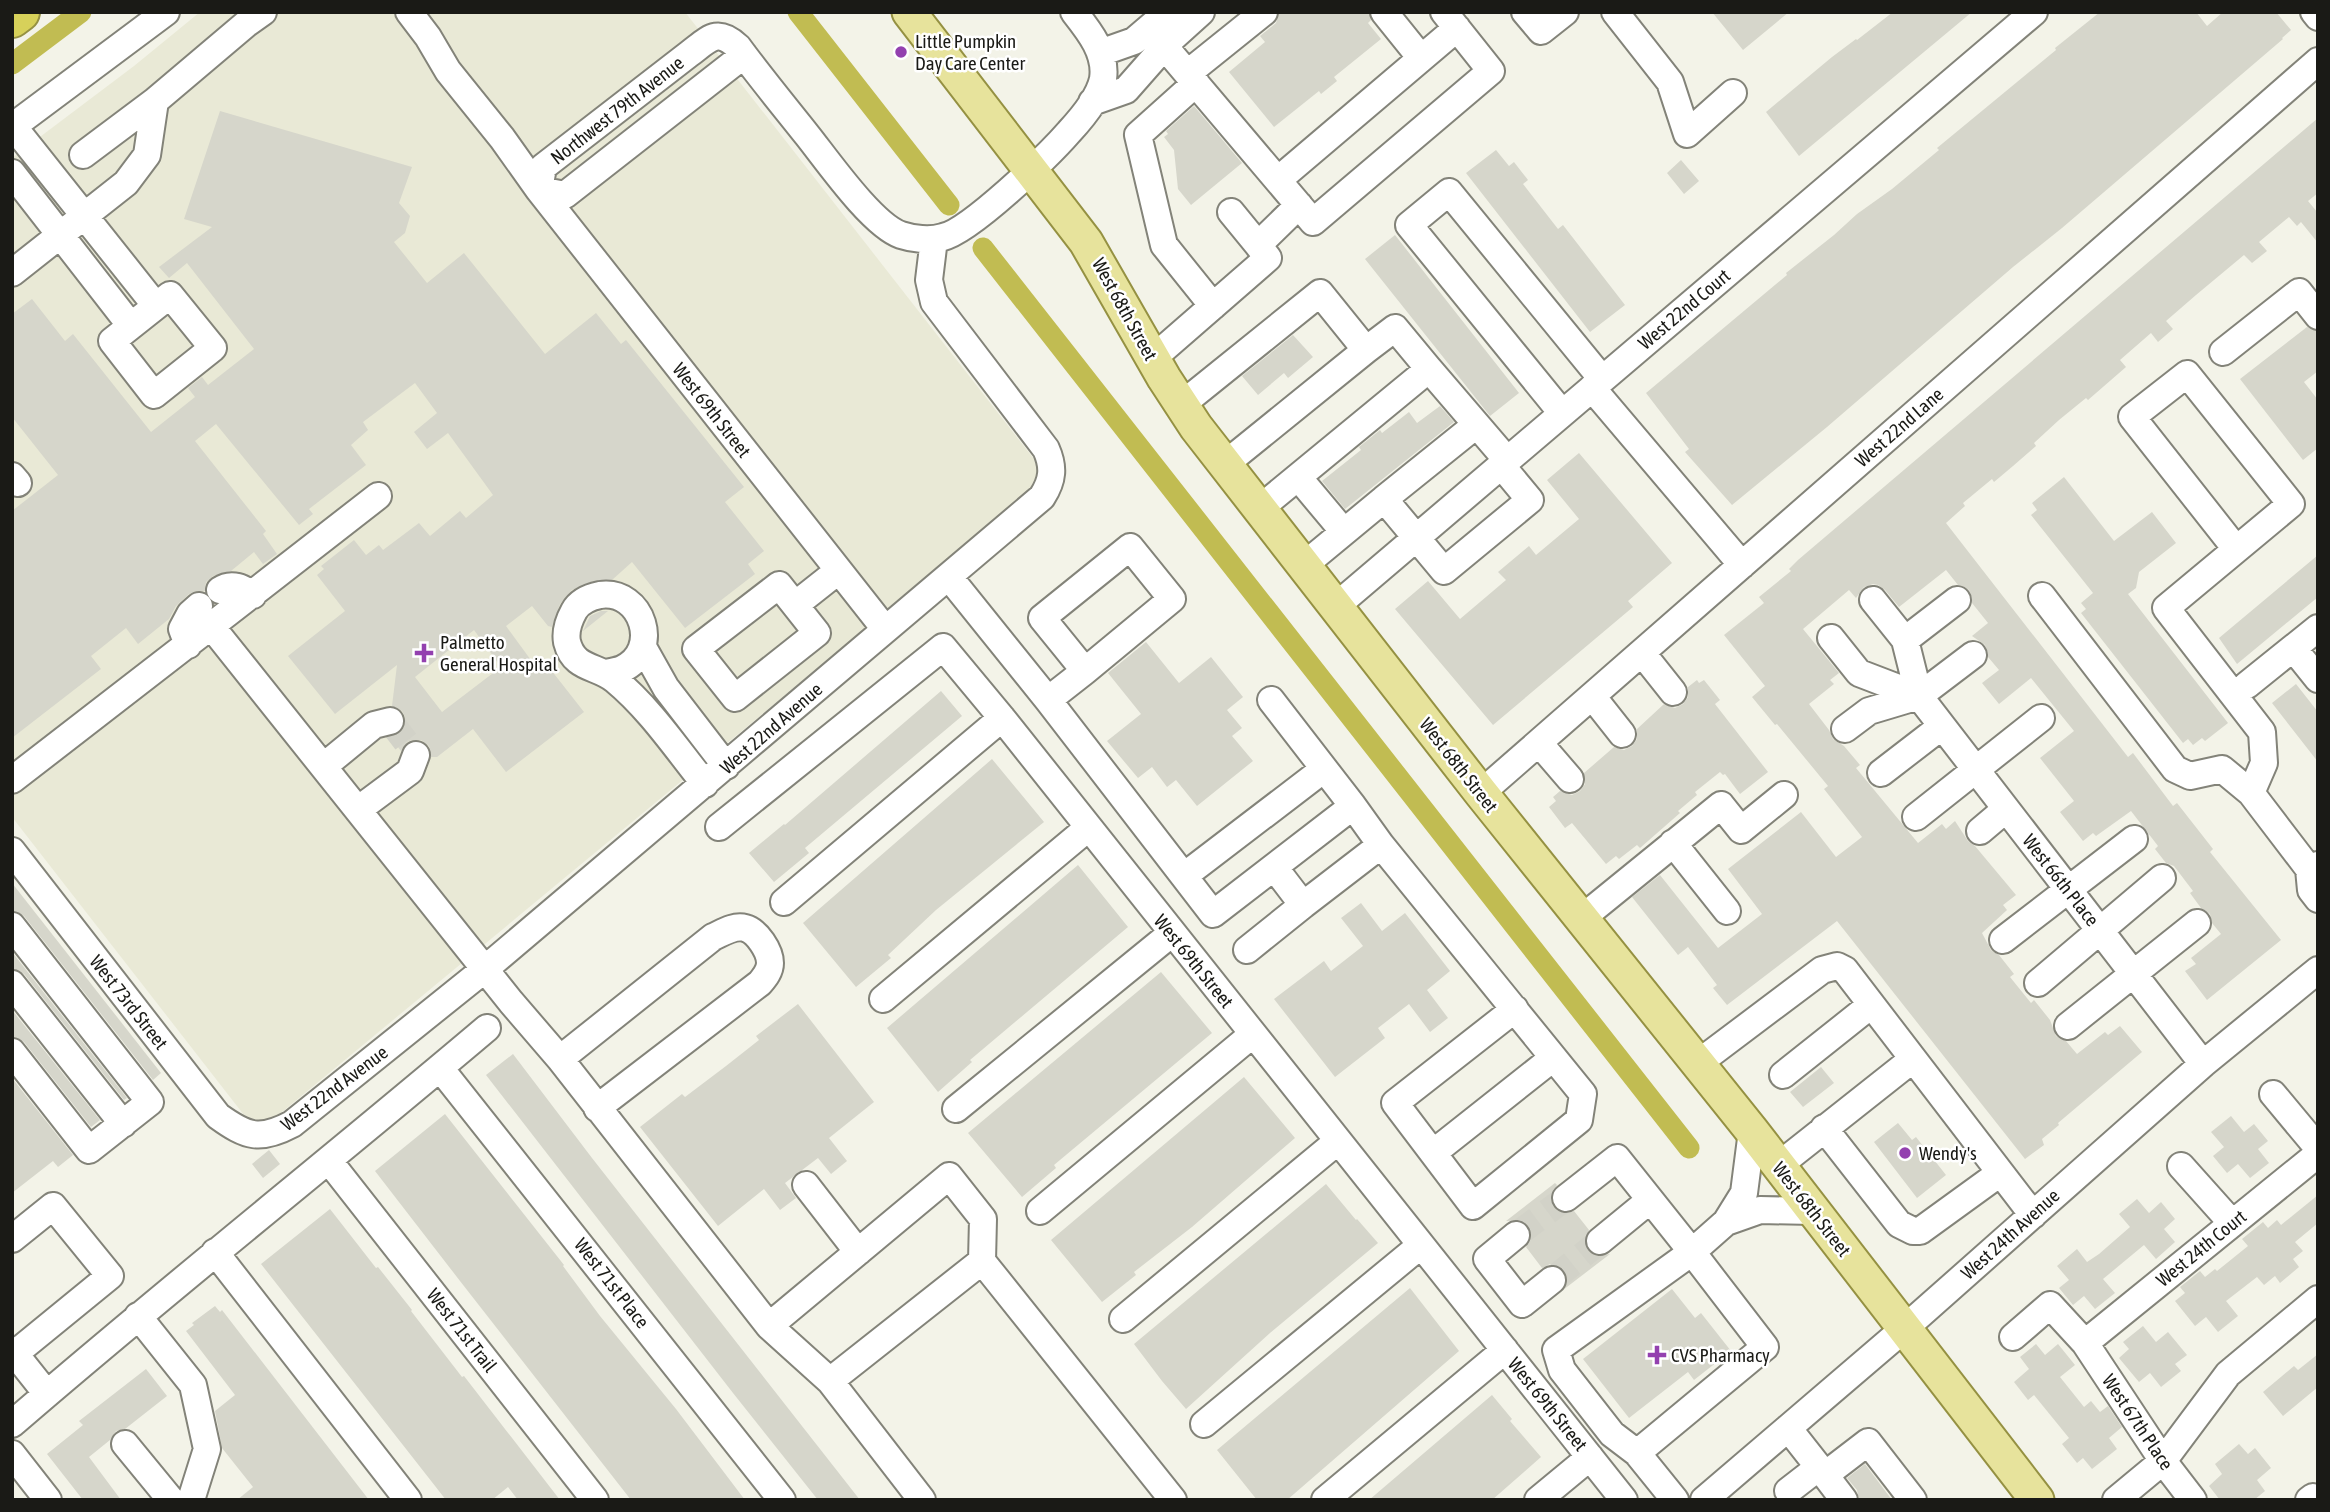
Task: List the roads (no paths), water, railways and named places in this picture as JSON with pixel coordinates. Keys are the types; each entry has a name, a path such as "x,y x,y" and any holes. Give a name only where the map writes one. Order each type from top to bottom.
{"highway":[{"path":"12,18 20,12"}],"main road":[{"name":"West 68th Street","path":"909,12 1100,263 1181,405 1224,465 1481,793 1779,1165 1905,1328 2031,1498"}],"street":[{"path":"156,306 13,126 166,12"},
{"path":"83,155 155,101 263,12"},
{"name":"West 69th Street","path":"409,12 428,37 447,71 885,629"},
{"path":"934,239 950,235 984,212 1070,131 1092,102 1102,78 1100,53 1089,31 1074,12"},
{"path":"1100,53 1133,41 1168,12"},
{"path":"1092,102 1126,90 1164,46 1201,12"},
{"path":"1213,306 1164,246 1138,135 1192,78 1264,12"},
{"path":"1384,12 1421,58"},
{"path":"1525,12 1541,32 1565,12"},
{"path":"1615,12 1670,82 1687,134 1733,93"},
{"name":"West 22nd Court","path":"1335,607 2034,12"},
{"path":"2314,12 2318,17"},
{"path":"1164,46 1313,222 1491,71 1450,20 1421,58 1278,180"},
{"name":"Northwest 79th Avenue","path":"744,55 565,195 539,190 543,167 712,37 725,37 744,55 878,220 902,235 934,239"},
{"name":"West 22nd Lane","path":"1481,793 2318,61"},
{"path":"12,273 126,183 147,155 155,101"},
{"path":"12,173 131,326"},
{"path":"1562,413 1409,225 1449,192 1742,565"},
{"path":"1258,245 1299,205"},
{"path":"1153,359 1268,258 1231,212"},
{"name":"West 22nd Avenue","path":"259,1135 273,1133 292,1124 485,969 1042,497 1053,469 1046,449 934,302 929,280 934,239"},
{"path":"2223,352 2299,292 2318,316"},
{"path":"1181,405 1320,293 1366,350"},
{"path":"170,295 213,348 154,395 112,341 156,306 170,295"},
{"path":"1224,465 1395,328 1476,425 1530,500 1444,571 1384,499"},
{"path":"1259,509 1429,369"},
{"path":"2236,549 2132,417 2187,374 2291,504 2166,608 2262,732 2263,763 2251,793"},
{"path":"1303,566 1476,425"},
{"path":"1298,477 1344,532"},
{"path":"210,607 253,595 378,496"},
{"path":"1048,700 1085,671 1172,599 1130,547 1042,618 1085,671"},
{"path":"795,605 838,571"},
{"path":"949,577 1213,914 1353,806"},
{"path":"779,584 795,605 817,633 736,698 696,649 779,584"},
{"path":"12,780 188,645 226,586 242,587 253,595"},
{"path":"606,673 622,669 635,660 643,647 645,629 639,612 626,600 609,594 591,597 576,607 568,623 567,641 575,657 589,668 606,673 636,698 705,784"},
{"path":"2042,596 2175,769 2190,776 2222,769 2251,793 2314,867 2311,890 2318,900"},
{"path":"1873,600 1905,640 1919,696"},
{"path":"1905,640 1956,600"},
{"path":"210,607 324,766 560,1059 769,1326 830,1381 922,1500"},
{"path":"2247,685 2318,628"},
{"path":"1831,638 1859,674 1919,696"},
{"path":"643,647 666,688 726,766"},
{"name":"West 69th Street","path":"719,827 943,647 1624,1500"},
{"path":"2293,648 2318,679"},
{"path":"1642,653 1673,692"},
{"path":"1845,729 1869,711 1919,696 1972,655"},
{"path":"1592,696 1622,734"},
{"name":"West 66th Place","path":"1919,696 2203,1064"},
{"path":"1271,700 1381,845 1515,1009 1583,1094 1579,1120 1473,1206 1395,1103 1515,1009"},
{"path":"784,902 1002,718"},
{"path":"1916,817 2041,718"},
{"path":"324,766 374,725 390,721"},
{"path":"1881,773 1942,726"},
{"path":"1539,743 1570,779"},
{"path":"359,809 410,771 416,755"},
{"path":"1184,876 1324,769"},
{"path":"1581,918 1721,805 1741,830 1784,796"},
{"path":"1980,831 2006,809"},
{"path":"883,999 1088,828"},
{"path":"2003,940 2133,839"},
{"path":"1673,843 1727,911"},
{"path":"1247,950 1381,845"},
{"name":"West 73rd Street","path":"12,851 218,1116 238,1130 259,1135"},
{"path":"1274,867 1303,905"},
{"path":"2038,983 2162,878"},
{"path":"2068,1026 2197,923"},
{"path":"12,926 150,1102 89,1150 12,1052"},
{"path":"560,1059 713,937 730,929 745,928 757,936 768,951 770,964 768,973 760,983 597,1108"},
{"path":"956,1110 1172,933"},
{"path":"1697,1064 1815,975 1830,966 1837,966 1845,970 2033,1215"},
{"name":"West 24th Avenue","path":"1704,1500 1905,1328 2203,1064 2318,970"},
{"path":"12,984 122,1124"},
{"path":"1783,1075 1871,1005"},
{"path":"12,1424 215,1252 487,1028"},
{"path":"1040,1211 1253,1034"},
{"path":"1433,1153 1553,1058"},
{"path":"1779,1165 1913,1059"},
{"name":"West 71st Place","path":"440,1068 782,1500"},
{"path":"2273,1094 2318,1148"},
{"path":"1824,1128 1899,1224 1913,1231 1920,1231 2000,1173"},
{"path":"1675,1500 1637,1452 1612,1434 1562,1370 1556,1350 1692,1252 1726,1222 1744,1193 1752,1131"},
{"path":"1123,1319 1338,1141"},
{"name":"West 24th Court","path":"2085,1343 2318,1154"},
{"path":"1566,1198 1617,1158 1765,1347 1637,1452"},
{"name":"West 71st Trail","path":"329,1160 595,1500"},
{"path":"2181,1166 2232,1223"},
{"path":"769,1326 949,1176 983,1219 982,1261 1173,1500"},
{"path":"806,1185 859,1252"},
{"path":"1600,1241 1650,1200"},
{"path":"12,1240 53,1206 110,1276 13,1353 47,1394"},
{"path":"1726,1222 1760,1210 1813,1211"},
{"path":"1516,1235 1488,1259 1522,1304 1552,1280"},
{"path":"1204,1424 1421,1245"},
{"path":"215,1252 408,1500"},
{"path":"830,1381 982,1261"},
{"path":"2116,1500 2163,1461 2228,1374 2318,1299"},
{"name":"West 67th Place","path":"2013,1337 2050,1305 2085,1343 2163,1461 2193,1500"},
{"path":"138,1317 193,1385 207,1449 191,1500"},
{"path":"1325,1500 1505,1350"},
{"path":"1788,1428 1842,1499"},
{"path":"1788,1491 1868,1442 1913,1500"},
{"path":"125,1444 171,1500"},
{"path":"12,1454 47,1499"},
{"path":"1538,1500 1590,1457"}],"waterway":[{"path":"12,64 81,12"},
{"path":"798,12 949,205"},
{"path":"983,248 1689,1148"}],"tunnel":[{"path":"390,721 416,755"},
{"path":"1516,1235 1566,1198"},
{"path":"1552,1280 1600,1241"}],"place":[{"name":"Little Pumpkin Day Care Center","path":"901,52"},
{"name":"Palmetto General Hospital","path":"424,653"},
{"name":"Wendy's","path":"1905,1153"},
{"name":"CVS Pharmacy","path":"1657,1355"}]}
